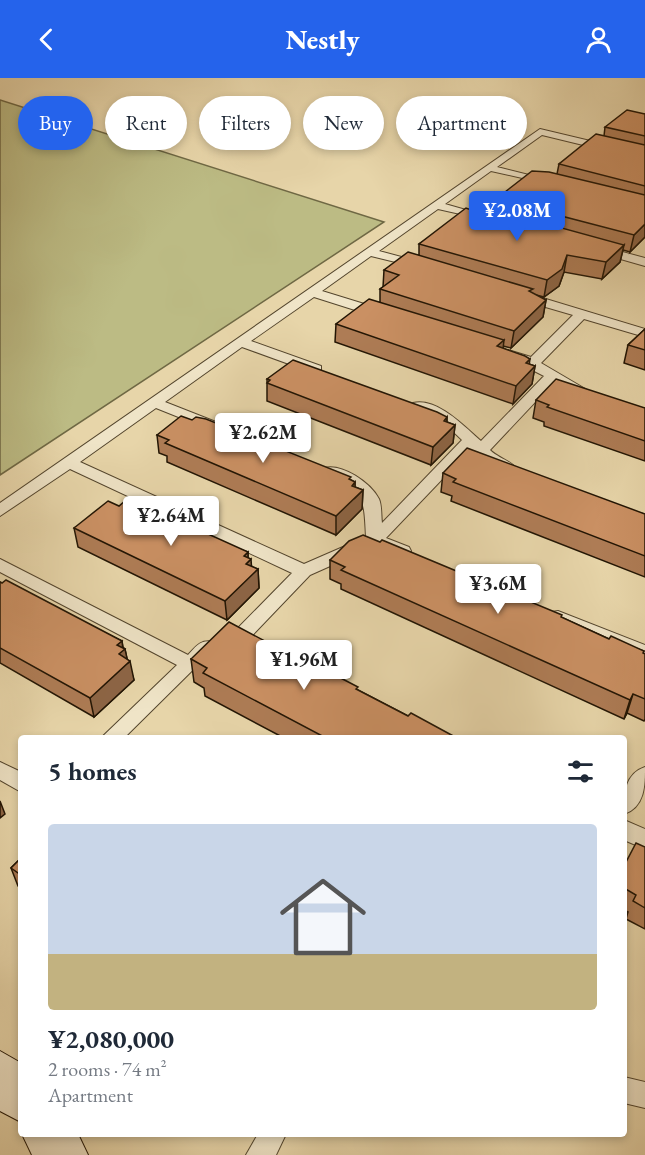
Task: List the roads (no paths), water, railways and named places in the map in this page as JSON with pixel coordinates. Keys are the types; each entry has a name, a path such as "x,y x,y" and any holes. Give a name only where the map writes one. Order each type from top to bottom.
{"main road":[{"path":"0,1075 18,1095"},
{"path":"49,1137 63,1155"}],"lane":[{"path":"0,511 540,132 645,157"},
{"path":"490,168 556,185"},
{"path":"436,205 491,220"},
{"path":"590,247 645,262"},
{"path":"370,252 437,271"},
{"path":"312,292 400,320"},
{"path":"514,294 645,333"},
{"path":"532,364 581,314"},
{"path":"241,342 327,373"},
{"path":"499,350 532,364 594,398"},
{"path":"239,638 304,571 375,540 552,375"},
{"path":"402,400 445,416 494,462 527,475"},
{"path":"155,403 232,433"},
{"path":"69,463 304,571"},
{"path":"309,464 352,481 372,501 375,540"},
{"path":"375,540 418,558"},
{"path":"0,565 190,664"},
{"path":"548,612 645,653"},
{"path":"114,735 224,630 260,648"},
{"path":"0,770 18,781"},
{"path":"627,801 645,775"},
{"path":"627,831 645,840"},
{"path":"627,1091 645,1095"},
{"path":"260,1155 271,1137"}]}
